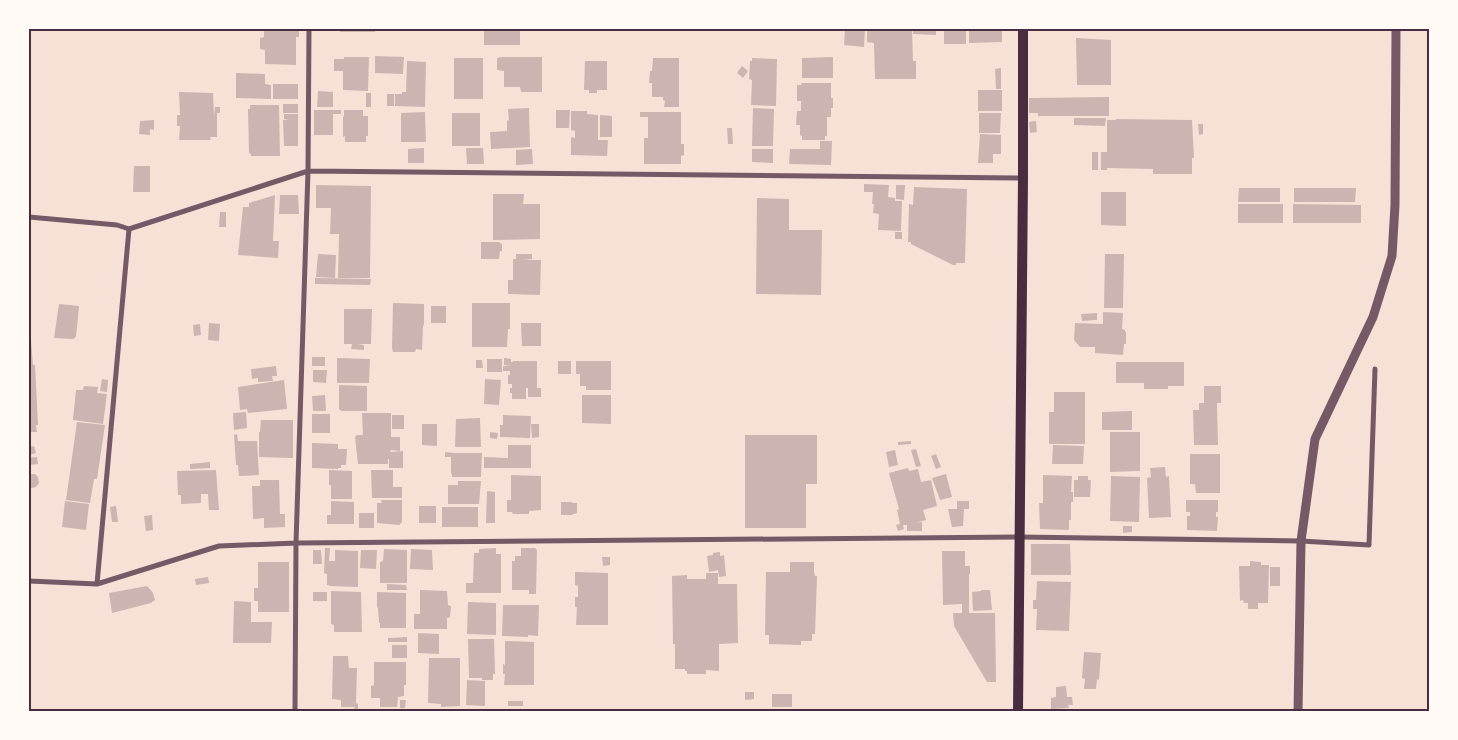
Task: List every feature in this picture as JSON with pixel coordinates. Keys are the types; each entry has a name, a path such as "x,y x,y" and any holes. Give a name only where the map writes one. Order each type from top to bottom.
{"main road":[{"path":"1018,711 1023,29"}],"street":[{"path":"295,711 296,543 308,171 309,29"},
{"path":"1298,711 1301,541 1315,439 1374,317 1392,256 1395,205 1396,29"},
{"path":"29,217 117,225 129,228 308,171 1023,178"},
{"path":"96,584 129,228"},
{"path":"29,581 96,584 219,546 296,543 1019,536 1301,541 1369,545 1375,368"}],"building":[{"path":"264,29 299,30 299,37 296,37 296,65 265,64 265,50 260,49 260,38 264,37"},
{"path":"340,29 375,29 375,32 340,32"},
{"path":"484,29 520,29 520,45 484,45"},
{"path":"845,29 865,29 864,47 844,45"},
{"path":"867,29 912,29 913,61 916,61 916,79 875,79 874,43 867,42"},
{"path":"913,29 936,29 936,35 913,34"},
{"path":"944,29 966,29 966,44 944,44"},
{"path":"969,29 1002,29 1002,42 969,43"},
{"path":"1076,38 1111,40 1111,85 1077,85"},
{"path":"375,56 404,57 403,74 375,73"},
{"path":"344,57 369,57 368,91 343,90 343,71 334,71 334,59 344,59"},
{"path":"542,57 542,92 521,92 520,87 504,87 504,71 497,70 497,58"},
{"path":"833,57 833,78 802,78 802,58"},
{"path":"454,58 483,58 483,99 454,99"},
{"path":"653,58 679,58 679,107 664,107 665,101 663,97 652,97 652,83 649,83"},
{"path":"752,58 777,59 776,106 751,105 752,80 749,79 750,61 752,61"},
{"path":"407,61 426,62 425,107 395,106 395,94 406,92"},
{"path":"585,61 607,61 607,90 597,90 597,93 589,93 589,90 584,90"},
{"path":"742,66 748,71 743,78 737,73"},
{"path":"1001,68 1001,89 996,89 995,69"},
{"path":"236,73 265,74 265,84 271,85 271,99 236,98"},
{"path":"801,83 831,83 833,108 831,108 831,117 827,117 827,136 825,136 825,140 802,140 800,125 796,125 797,111 801,111 801,101 797,101 797,85 802,85"},
{"path":"273,84 298,84 298,99 273,99"},
{"path":"978,90 1002,90 1002,111 978,111"},
{"path":"318,91 333,92 333,107 317,107"},
{"path":"179,92 213,93 214,117 215,107 220,107 220,113 217,113 217,137 210,137 211,140 179,140 180,126 177,126 177,115 180,115"},
{"path":"366,93 371,93 371,107 366,107"},
{"path":"387,94 394,94 394,106 387,106"},
{"path":"1109,97 1109,116 1038,116 1038,113 1029,113 1029,98"},
{"path":"283,104 298,104 298,113 283,113"},
{"path":"250,105 279,105 280,156 251,156 249,153 248,109 250,109"},
{"path":"529,108 530,147 491,149 490,132 507,131 507,120 509,121 508,109"},
{"path":"753,108 774,109 773,146 752,146"},
{"path":"314,110 341,110 341,114 333,114 333,135 314,135"},
{"path":"344,110 363,110 363,116 368,116 368,136 366,136 366,142 345,142 345,136 343,137"},
{"path":"556,110 570,110 569,128 556,128"},
{"path":"571,111 587,111 587,114 598,115 598,140 608,140 607,156 571,155 571,137 575,138 575,131 571,130"},
{"path":"425,112 426,142 401,142 401,113"},
{"path":"640,112 681,112 681,144 684,144 684,155 681,156 681,164 644,164 644,138 648,138 648,117 640,117"},
{"path":"452,113 480,113 480,146 452,146"},
{"path":"979,113 1001,113 1000,133 979,133"},
{"path":"284,114 298,114 298,146 284,146 283,120 289,120 284,119"},
{"path":"600,115 612,116 612,137 600,137"},
{"path":"1074,118 1106,118 1105,126 1074,125"},
{"path":"154,120 154,130 150,129 150,135 139,134 140,121"},
{"path":"1107,120 1192,120 1194,158 1192,158 1192,174 1153,174 1153,169 1107,168 1107,170 1101,170 1101,152 1107,152"},
{"path":"1036,121 1037,132 1030,133 1029,122"},
{"path":"1198,124 1203,124 1203,134 1199,135"},
{"path":"727,128 732,128 733,144 728,144"},
{"path":"980,134 1001,135 1001,154 993,154 993,163 978,163"},
{"path":"820,141 832,141 831,165 789,164 790,149 820,149"},
{"path":"424,148 424,163 408,163 408,149"},
{"path":"466,148 483,148 484,164 467,164"},
{"path":"532,149 533,164 516,165 516,150"},
{"path":"752,149 773,149 773,163 752,162"},
{"path":"1092,152 1098,152 1098,170 1092,170"},
{"path":"134,166 150,166 150,192 133,192"},
{"path":"864,184 889,185 888,197 895,198 895,201 902,201 901,231 878,230 879,214 873,213 873,192 864,192"},
{"path":"316,185 371,186 370,278 338,278 339,234 330,234 331,208 316,208"},
{"path":"896,185 905,185 904,200 896,199"},
{"path":"914,187 967,189 965,263 953,265 908,242 909,204 913,205"},
{"path":"1239,188 1280,188 1280,202 1238,202"},
{"path":"1294,188 1356,188 1355,202 1294,202"},
{"path":"1101,192 1126,192 1126,226 1101,225"},
{"path":"493,194 524,194 523,204 540,204 540,239 493,240"},
{"path":"275,195 273,241 279,241 278,258 238,255 243,207 249,207 249,203"},
{"path":"280,195 298,195 299,214 279,214"},
{"path":"757,198 789,199 789,230 822,230 821,295 756,294"},
{"path":"1238,204 1283,204 1283,223 1238,223"},
{"path":"1293,204 1361,205 1361,223 1293,223"},
{"path":"220,212 226,212 226,227 219,227"},
{"path":"895,232 902,232 902,239 895,239"},
{"path":"481,242 499,242 502,244 499,259 481,259"},
{"path":"318,254 336,255 335,278 316,277"},
{"path":"516,254 532,254 532,259 524,260 541,260 540,295 508,294 508,280 513,280 513,259 516,259"},
{"path":"1105,254 1124,254 1123,308 1104,308"},
{"path":"315,278 371,279 370,285 315,284"},
{"path":"393,303 424,304 422,350 416,349 415,352 393,352"},
{"path":"472,303 510,303 510,329 508,329 507,347 472,347"},
{"path":"59,304 79,306 76,337 74,339 54,338"},
{"path":"431,306 446,306 446,323 431,323"},
{"path":"344,309 372,309 371,344 357,344 364,345 364,350 351,349 352,344 344,344"},
{"path":"1103,312 1123,313 1122,329 1126,332 1126,344 1124,344 1123,355 1095,353 1095,347 1080,347 1074,340 1075,323 1103,324"},
{"path":"1097,313 1097,320 1082,321 1081,314"},
{"path":"209,323 220,324 219,341 208,340"},
{"path":"521,323 541,323 541,346 522,346"},
{"path":"200,324 201,335 194,336 193,325"},
{"path":"29,340 31,340 33,365 35,365 37,432 29,432"},
{"path":"312,357 325,357 325,366 312,366"},
{"path":"337,358 370,359 369,383 337,383"},
{"path":"504,358 511,359 511,362 537,361 537,388 526,388 526,399 512,399 510,388 512,388 512,384 508,384 510,371 503,371 503,366 511,366 504,365"},
{"path":"487,359 502,359 502,372 487,372"},
{"path":"476,360 482,360 483,368 476,368"},
{"path":"558,361 571,361 571,374 558,374"},
{"path":"576,361 611,361 611,390 586,390 586,386 580,386 580,374 576,374"},
{"path":"1116,362 1184,362 1184,386 1168,386 1168,389 1144,389 1144,383 1116,383"},
{"path":"276,366 277,376 272,376 273,381 258,382 258,378 252,379 251,369"},
{"path":"313,370 327,370 326,383 313,382"},
{"path":"102,379 108,380 107,392 100,391"},
{"path":"485,379 501,380 499,405 484,404"},
{"path":"284,380 287,409 248,413 247,409 240,410 238,387"},
{"path":"339,385 367,386 367,411 341,411 339,409"},
{"path":"84,386 98,387 97,393 107,394 103,424 73,420 76,390 83,390"},
{"path":"1204,386 1221,386 1221,403 1217,403 1218,445 1194,445 1193,410 1199,410 1199,403 1204,403"},
{"path":"528,388 541,388 541,397 528,397"},
{"path":"1054,392 1085,392 1085,444 1049,444 1049,412 1054,412"},
{"path":"325,395 326,411 313,411 312,396"},
{"path":"582,395 611,395 611,424 582,423"},
{"path":"1132,411 1132,430 1102,430 1102,412"},
{"path":"246,412 247,428 234,430 233,413"},
{"path":"362,413 391,413 391,437 400,437 400,451 391,450 390,452 403,451 403,468 389,468 389,459 388,464 358,464 355,437 363,435"},
{"path":"312,414 330,414 330,433 312,433"},
{"path":"392,415 404,415 404,429 392,429"},
{"path":"503,415 531,416 530,438 500,437 500,425 503,425"},
{"path":"480,418 481,447 455,447 456,419"},
{"path":"261,420 293,420 293,458 259,457"},
{"path":"77,422 105,425 97,479 94,479 90,503 66,500"},
{"path":"422,424 437,424 437,446 422,445"},
{"path":"531,424 539,424 539,437 532,438"},
{"path":"490,432 498,433 497,439 490,438"},
{"path":"1110,432 1140,432 1140,471 1110,472"},
{"path":"237,434 238,441 257,441 259,475 239,476 238,465 236,465 234,435"},
{"path":"745,435 817,435 817,484 806,484 806,528 745,528"},
{"path":"911,441 911,444 898,445 898,442"},
{"path":"312,443 338,444 338,449 347,449 346,465 341,465 341,468 338,469 312,468"},
{"path":"508,445 531,445 531,468 484,468 484,457 508,458"},
{"path":"1053,445 1084,446 1083,464 1052,464"},
{"path":"34,446 36,453 29,455 29,447"},
{"path":"916,449 921,466 916,467 911,450"},
{"path":"895,450 898,465 889,467 886,452"},
{"path":"445,452 482,453 481,477 452,477 451,457 445,457"},
{"path":"936,454 941,467 936,469 931,456"},
{"path":"1190,454 1220,454 1220,493 1196,493 1195,484 1190,484"},
{"path":"37,457 38,464 29,465 29,458"},
{"path":"210,462 210,468 190,469 190,464"},
{"path":"1165,467 1166,477 1169,476 1171,517 1149,518 1147,478 1151,477 1150,468"},
{"path":"908,468 909,471 918,469 921,482 931,480 937,506 923,510 926,520 915,523 922,522 922,531 907,531 907,525 903,525 904,529 898,531 896,525 900,524 897,510 899,509 889,473"},
{"path":"216,470 219,510 209,510 208,494 201,494 201,503 181,504 181,495 178,495 177,471"},
{"path":"329,470 352,471 352,499 331,499"},
{"path":"371,470 393,470 393,487 402,487 402,498 372,498"},
{"path":"29,474 35,474 38,477 39,483 36,487 31,488 29,486"},
{"path":"946,474 952,497 940,500 932,478"},
{"path":"511,475 541,476 541,510 529,511 529,514 507,512 507,500 511,500"},
{"path":"1043,475 1072,476 1071,492 1073,492 1073,502 1071,502 1069,530 1040,529 1039,503 1043,503"},
{"path":"1078,476 1088,476 1088,480 1091,480 1090,497 1074,497 1074,480 1078,480"},
{"path":"1111,476 1140,477 1139,522 1110,521"},
{"path":"260,480 279,480 280,514 285,514 285,527 264,528 264,518 253,519 252,486 260,486"},
{"path":"458,481 481,481 479,504 448,504 448,485 458,485"},
{"path":"487,491 495,492 495,523 486,523"},
{"path":"381,500 402,500 402,522 399,525 377,523 377,503 382,503"},
{"path":"1186,500 1218,500 1218,512 1216,512 1216,517 1218,517 1217,531 1187,530 1187,516 1190,516 1190,512 1186,512"},
{"path":"65,501 89,504 86,530 62,527"},
{"path":"331,501 354,502 354,524 327,524 327,515 331,515"},
{"path":"957,501 969,501 969,509 964,509 963,526 952,527 948,509 957,509"},
{"path":"561,502 577,503 577,513 561,515"},
{"path":"116,506 118,522 112,522 110,507"},
{"path":"419,506 436,506 436,523 419,523"},
{"path":"442,507 478,507 478,527 442,527"},
{"path":"359,513 374,513 374,528 359,528"},
{"path":"152,515 153,530 146,531 144,516"},
{"path":"1123,526 1132,526 1132,532 1123,533"},
{"path":"1031,544 1070,544 1071,575 1031,575"},
{"path":"325,548 330,548 329,561 335,561 335,550 358,551 358,587 327,585 327,574 324,573"},
{"path":"496,548 496,554 501,554 501,593 466,593 466,583 473,583 474,553 479,553 479,549"},
{"path":"521,548 535,548 537,550 536,594 529,594 529,590 512,590 512,561 515,561 515,556 521,556"},
{"path":"384,549 407,550 407,583 380,583 380,562 383,561"},
{"path":"411,549 432,550 433,570 410,569"},
{"path":"313,550 321,550 322,564 313,564"},
{"path":"361,550 377,550 376,569 360,568"},
{"path":"942,551 965,551 965,566 970,566 969,613 995,613 996,682 987,682 954,626 953,613 962,613 962,604 943,605"},
{"path":"720,552 720,556 724,555 726,576 719,577 718,570 709,572 707,556"},
{"path":"602,557 610,557 610,565 603,566"},
{"path":"1250,561 1261,562 1261,565 1269,565 1268,603 1258,603 1258,609 1248,609 1248,603 1244,603 1243,600 1240,601 1239,566 1250,566"},
{"path":"258,562 289,562 289,612 258,612 258,601 254,601 254,588 258,588"},
{"path":"790,562 814,562 814,572 815,576 817,576 815,634 812,634 812,641 801,641 801,645 769,644 769,635 765,635 766,572 790,572"},
{"path":"1270,567 1280,567 1280,586 1270,586"},
{"path":"575,572 608,573 608,625 576,625 577,607 575,607 575,597 578,597 578,586 575,585"},
{"path":"706,573 718,573 718,584 737,584 738,643 719,644 719,671 706,670 706,674 687,674 685,669 675,669 672,576 687,575 687,579 706,579"},
{"path":"208,577 209,583 196,585 195,579"},
{"path":"1037,581 1071,582 1069,631 1036,630 1037,609 1033,609 1033,600 1036,600"},
{"path":"387,584 406,585 407,590 387,590"},
{"path":"147,586 153,593 155,600 151,603 112,613 109,593"},
{"path":"420,590 447,591 448,605 451,606 450,617 447,618 447,629 414,629 414,614 420,614"},
{"path":"990,590 992,610 973,611 972,592"},
{"path":"331,591 361,592 362,632 334,632 334,625 331,624"},
{"path":"313,592 327,592 327,601 313,601"},
{"path":"377,592 406,593 406,628 380,628"},
{"path":"234,601 251,602 251,622 272,622 271,643 233,643"},
{"path":"468,602 496,603 496,635 467,634"},
{"path":"503,605 539,605 538,636 502,636"},
{"path":"418,633 439,634 439,654 418,653"},
{"path":"407,637 407,642 388,642 388,638"},
{"path":"468,639 494,639 495,674 493,674 493,680 469,678"},
{"path":"505,641 534,642 534,685 504,685"},
{"path":"392,645 407,645 407,658 392,658"},
{"path":"1084,652 1101,653 1099,680 1097,679 1096,689 1084,689 1085,679 1082,678"},
{"path":"333,656 348,656 349,668 357,668 356,703 358,704 358,709 354,709 355,707 341,707 341,700 332,699"},
{"path":"429,658 460,658 460,706 441,707 441,704 428,703"},
{"path":"374,662 406,662 404,696 398,697 397,707 380,707 380,698 371,698 371,686 374,685"},
{"path":"467,680 485,681 485,706 466,705"},
{"path":"1066,686 1067,697 1072,697 1073,705 1068,705 1069,708 1051,709 1051,698 1056,697 1056,687"},
{"path":"745,692 754,692 754,699 745,700"},
{"path":"772,694 792,694 792,707 772,707"},
{"path":"400,700 406,700 405,708 400,708"},
{"path":"508,701 523,701 523,706 508,706"}]}
